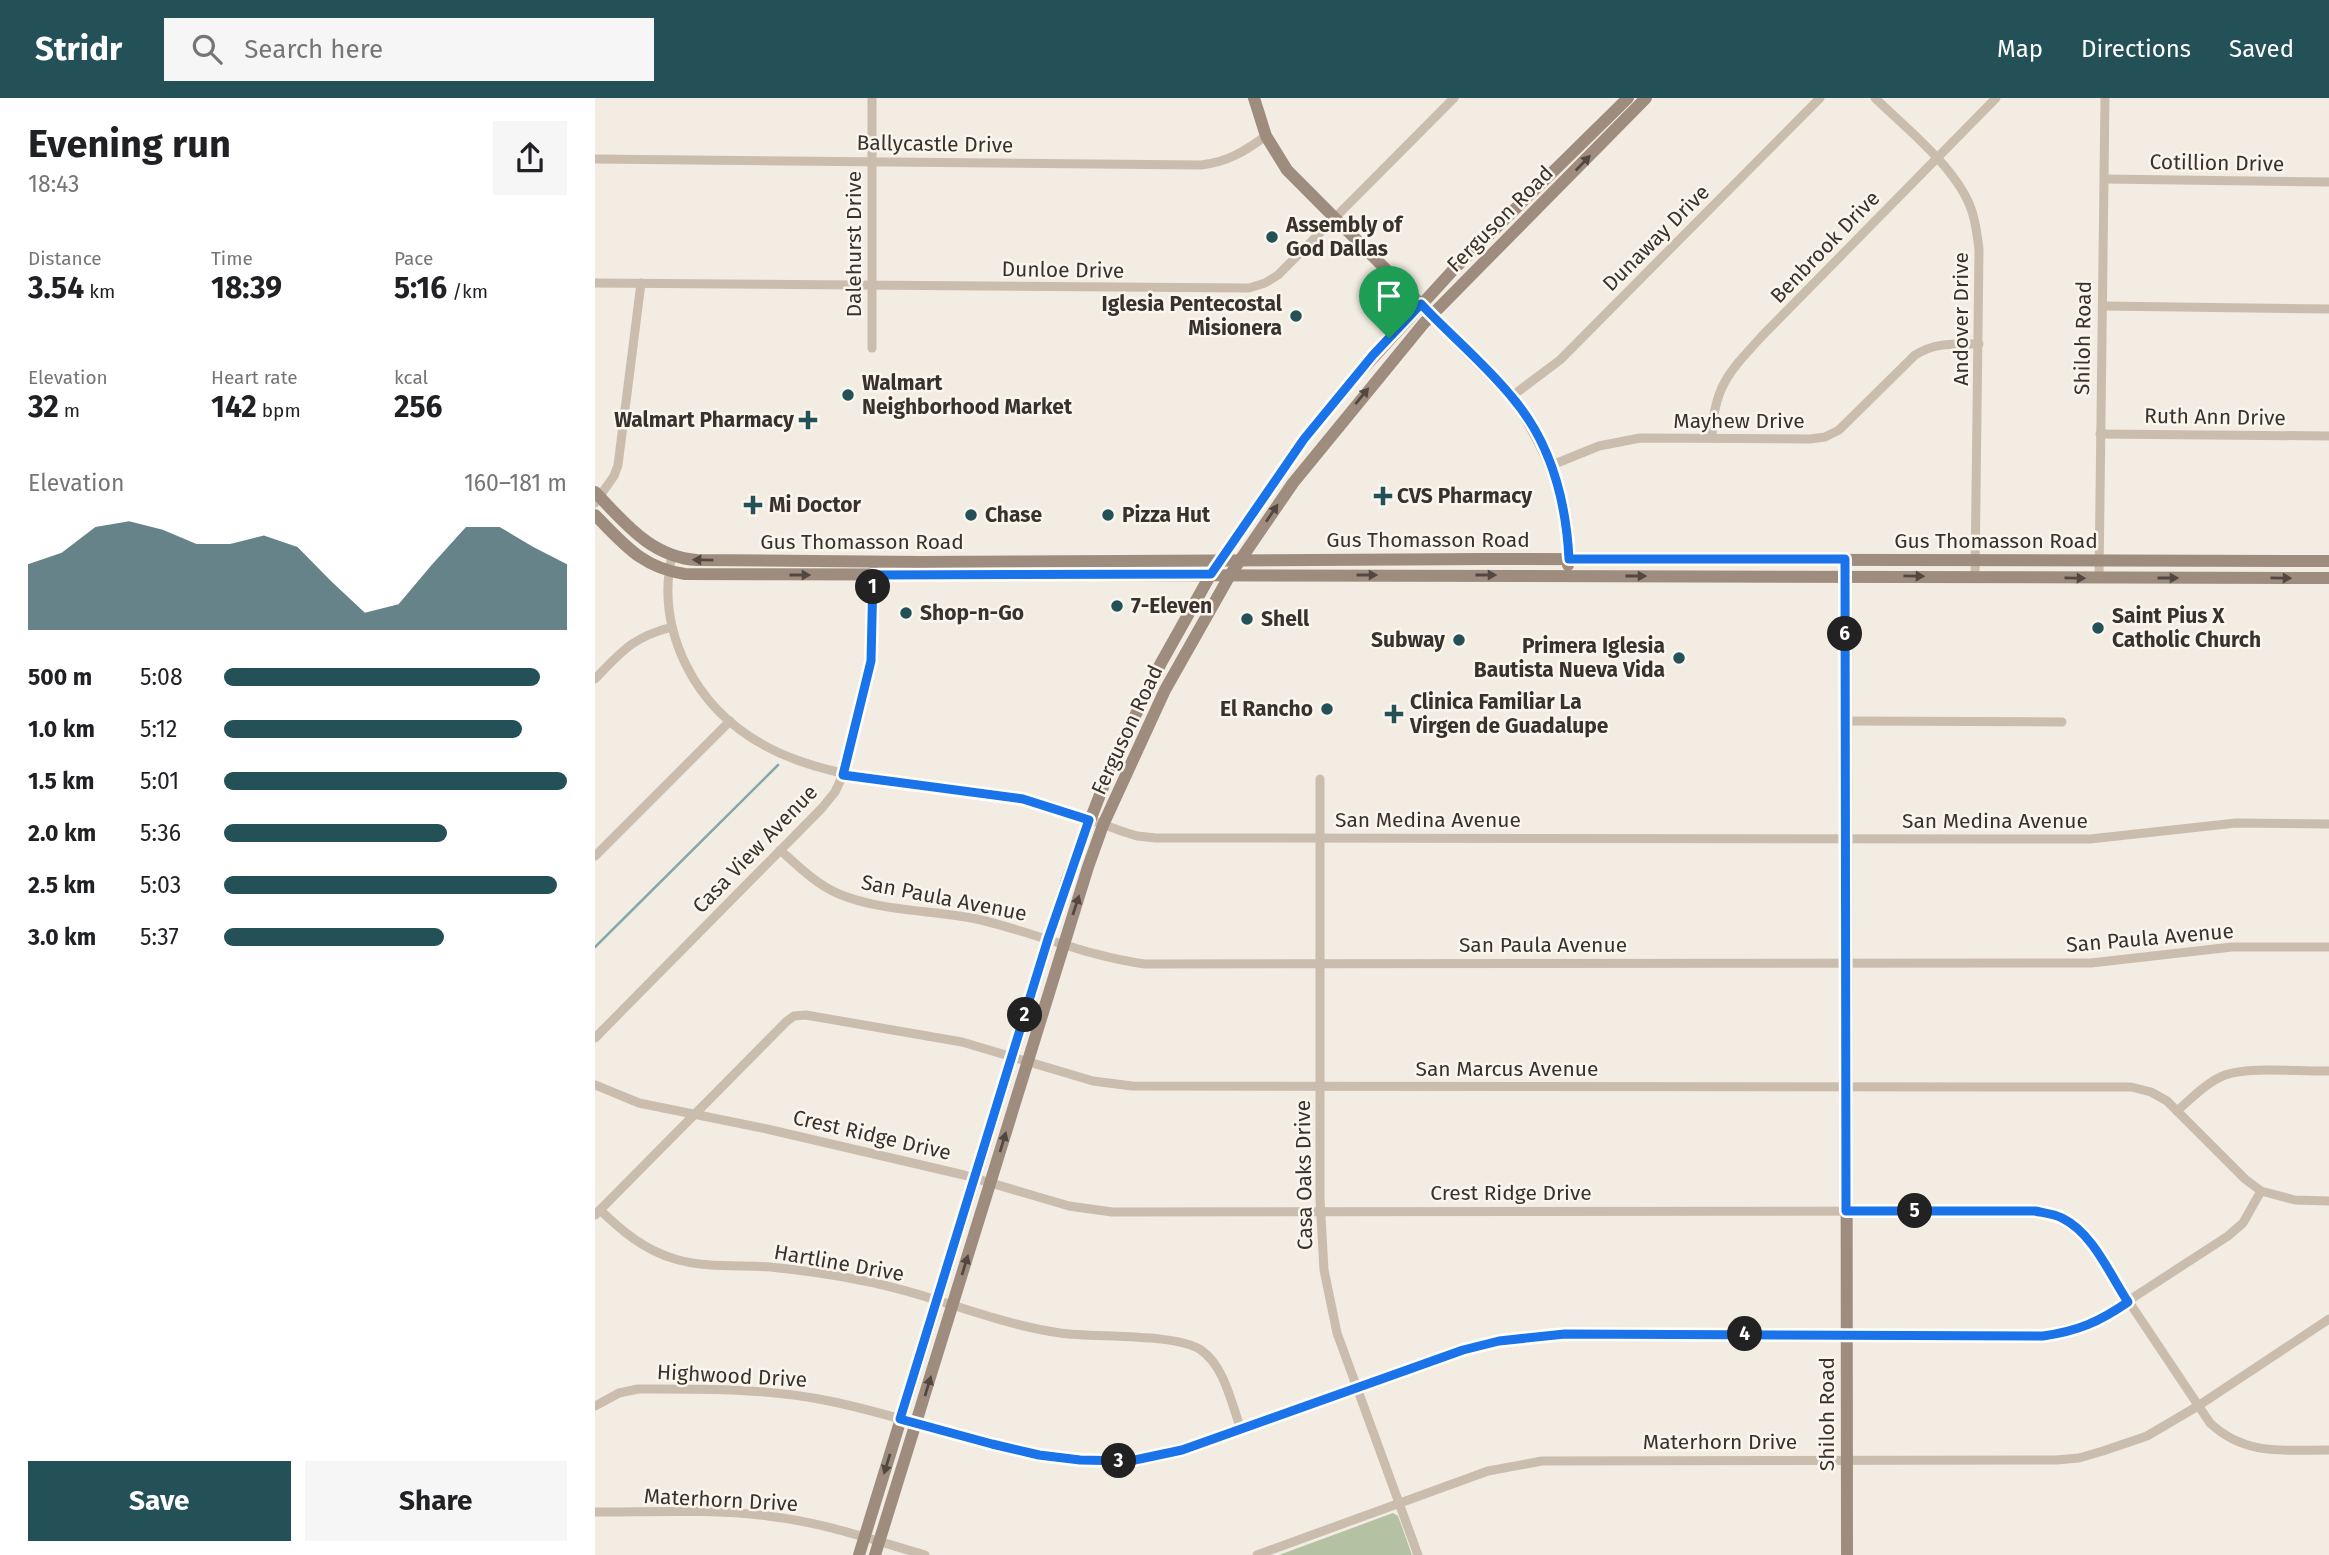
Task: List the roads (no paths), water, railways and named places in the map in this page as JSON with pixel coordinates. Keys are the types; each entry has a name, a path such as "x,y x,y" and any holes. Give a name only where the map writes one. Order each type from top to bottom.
{"main road":[{"path":"1254,98 1266,136 1287,170 1511,396 1541,440 1552,465 1567,526 1568,576"},
{"name":"Ferguson Road","path":"876,1555 1064,943 1103,825 1165,690 1230,575 1325,442 1399,351 1611,124 1628,98"},
{"name":"Ferguson Road","path":"859,1555 1048,939 1089,820 1135,713 1179,629 1211,574 1304,439 1373,355 1455,268 1611,124 1646,98"},
{"name":"Gus Thomasson Road","path":"597,497 640,537 658,551 672,556 697,561 771,561 874,569"},
{"name":"Gus Thomasson Road","path":"595,515 643,561 668,572 685,574 772,575 874,569 1025,568 1240,560 2329,561"},
{"path":"1440,559 1440,575"},
{"name":"Shiloh Road","path":"1845,559 1847,1555"},
{"path":"1330,575 1341,560"},
{"path":"771,561 772,575"},
{"path":"2253,561 2253,578"},
{"name":"Gus Thomasson Road","path":"1025,568 1230,575 2329,578"}],"street":[{"name":"Dalehurst Drive","path":"871,98 871,348"},
{"name":"Dunloe Drive","path":"595,283 1249,288 1265,283 1277,275 1454,98"},
{"name":"Dunaway Drive","path":"1511,396 1560,360 1820,98"},
{"name":"Andover Drive","path":"1875,98 1936,158 1965,195 1976,226 1979,249 1979,344 1975,577"},
{"name":"Benbrook Drive","path":"1712,438 1715,401 1724,381 1738,362 1996,98"},
{"name":"Shiloh Road","path":"2099,578 2105,98"},
{"name":"Ballycastle Drive","path":"595,159 1201,165 1220,163 1233,158 1266,136"},
{"name":"Cotillion Drive","path":"2105,179 2329,182"},
{"path":"597,497 614,476 618,466 641,283"},
{"path":"2103,306 2329,309"},
{"name":"Mayhew Drive","path":"1552,465 1599,446 1640,438 1825,437 1839,430 1915,355 1928,347 1942,344 1979,344"},
{"name":"Ruth Ann Drive","path":"2100,434 2329,436"},
{"name":"San Medina Avenue","path":"672,556 667,590 672,627 691,676 701,691 742,731 784,755 843,775 1023,799 1137,836 2090,839 2236,823 2329,824"},
{"name":"Casa View Avenue","path":"595,1038 835,792 843,775 871,661 874,569"},
{"path":"595,679 636,640 672,627"},
{"path":"595,856 730,721"},
{"path":"1845,721 2061,722"},
{"name":"Casa Oaks Drive","path":"1320,779 1320,1211 1324,1270 1337,1333 1418,1555"},
{"name":"San Paula Avenue","path":"780,850 824,887 841,895 865,902 976,919 1121,961 1145,964 2091,963 2232,947 2329,947"},
{"name":"San Marcus Avenue","path":"692,1114 787,1021 795,1016 806,1015 961,1042 1093,1081 1118,1085 2131,1087 2151,1092 2167,1101 2245,1179 2261,1191 2295,1200 2329,1201"},
{"path":"2177,1111 2211,1082 2227,1075 2243,1072 2329,1072"},
{"name":"Crest Ridge Drive","path":"595,1085 639,1103 975,1178 1069,1206 1112,1212 2035,1211 2060,1217 2072,1224 2087,1239 2198,1406 2210,1423 2225,1437 2242,1445 2265,1450 2329,1450"},
{"path":"597,1212 692,1114"},
{"name":"Highwood Drive","path":"595,1406 619,1393 638,1389 770,1392 826,1400 1039,1455 1110,1461 1159,1457 1463,1350 1532,1336 2043,1336 2071,1332 2094,1323 2228,1236 2243,1223 2261,1191"},
{"name":"Hartline Drive","path":"597,1212 647,1248 696,1264 769,1267 828,1274 863,1280 1056,1332 1189,1343 1213,1360 1241,1429"},
{"name":"Materhorn Drive","path":"1258,1555 1488,1471 1542,1461 2079,1458 2147,1436 2198,1406 2329,1319"},
{"name":"Materhorn Drive","path":"595,1512 768,1516 813,1523 925,1555"}],"waterway":[{"path":"595,947 778,765"}],"place":[{"name":"Assembly of God Dallas","path":"1272,237"},
{"name":"Iglesia Pentecostal Misionera","path":"1296,316"},
{"name":"Walmart Neighborhood Market","path":"848,395"},
{"name":"Walmart Pharmacy","path":"808,420"},
{"name":"CVS Pharmacy","path":"1383,496"},
{"name":"Mi Doctor","path":"753,505"},
{"name":"Chase","path":"971,515"},
{"name":"Pizza Hut","path":"1108,515"},
{"name":"7-Eleven","path":"1117,606"},
{"name":"Shop-n-Go","path":"906,613"},
{"name":"Shell","path":"1247,619"},
{"name":"Saint Pius X Catholic Church","path":"2098,628"},
{"name":"Subway","path":"1459,640"},
{"name":"Primera Iglesia Bautista Nueva Vida","path":"1679,658"},
{"name":"El Rancho","path":"1327,709"},
{"name":"Clinica Familiar La Virgen de Guadalupe","path":"1394,714"}]}
